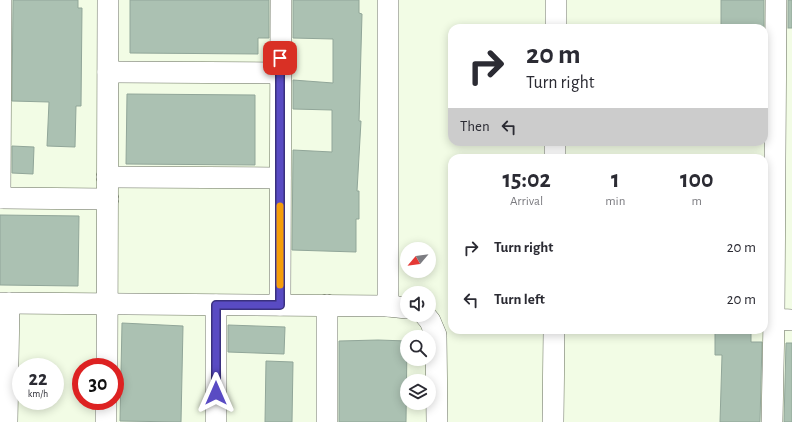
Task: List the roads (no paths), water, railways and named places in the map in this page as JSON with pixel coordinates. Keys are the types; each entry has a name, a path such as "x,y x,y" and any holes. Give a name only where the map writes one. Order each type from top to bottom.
{"street":[{"path":"1,0 0,198 108,199"},
{"path":"107,358 108,0"},
{"path":"280,305 281,0"},
{"path":"7,422 4,303 328,305 397,307 388,0"},
{"path":"556,0 556,24"},
{"path":"772,422 783,319 783,208 776,0"},
{"path":"108,72 280,73"},
{"path":"107,177 280,178"},
{"path":"216,305 216,422"},
{"path":"327,422 328,305"},
{"path":"431,322 436,335 437,422"},
{"path":"553,422 554,334"},
{"path":"106,410 106,422"}]}
